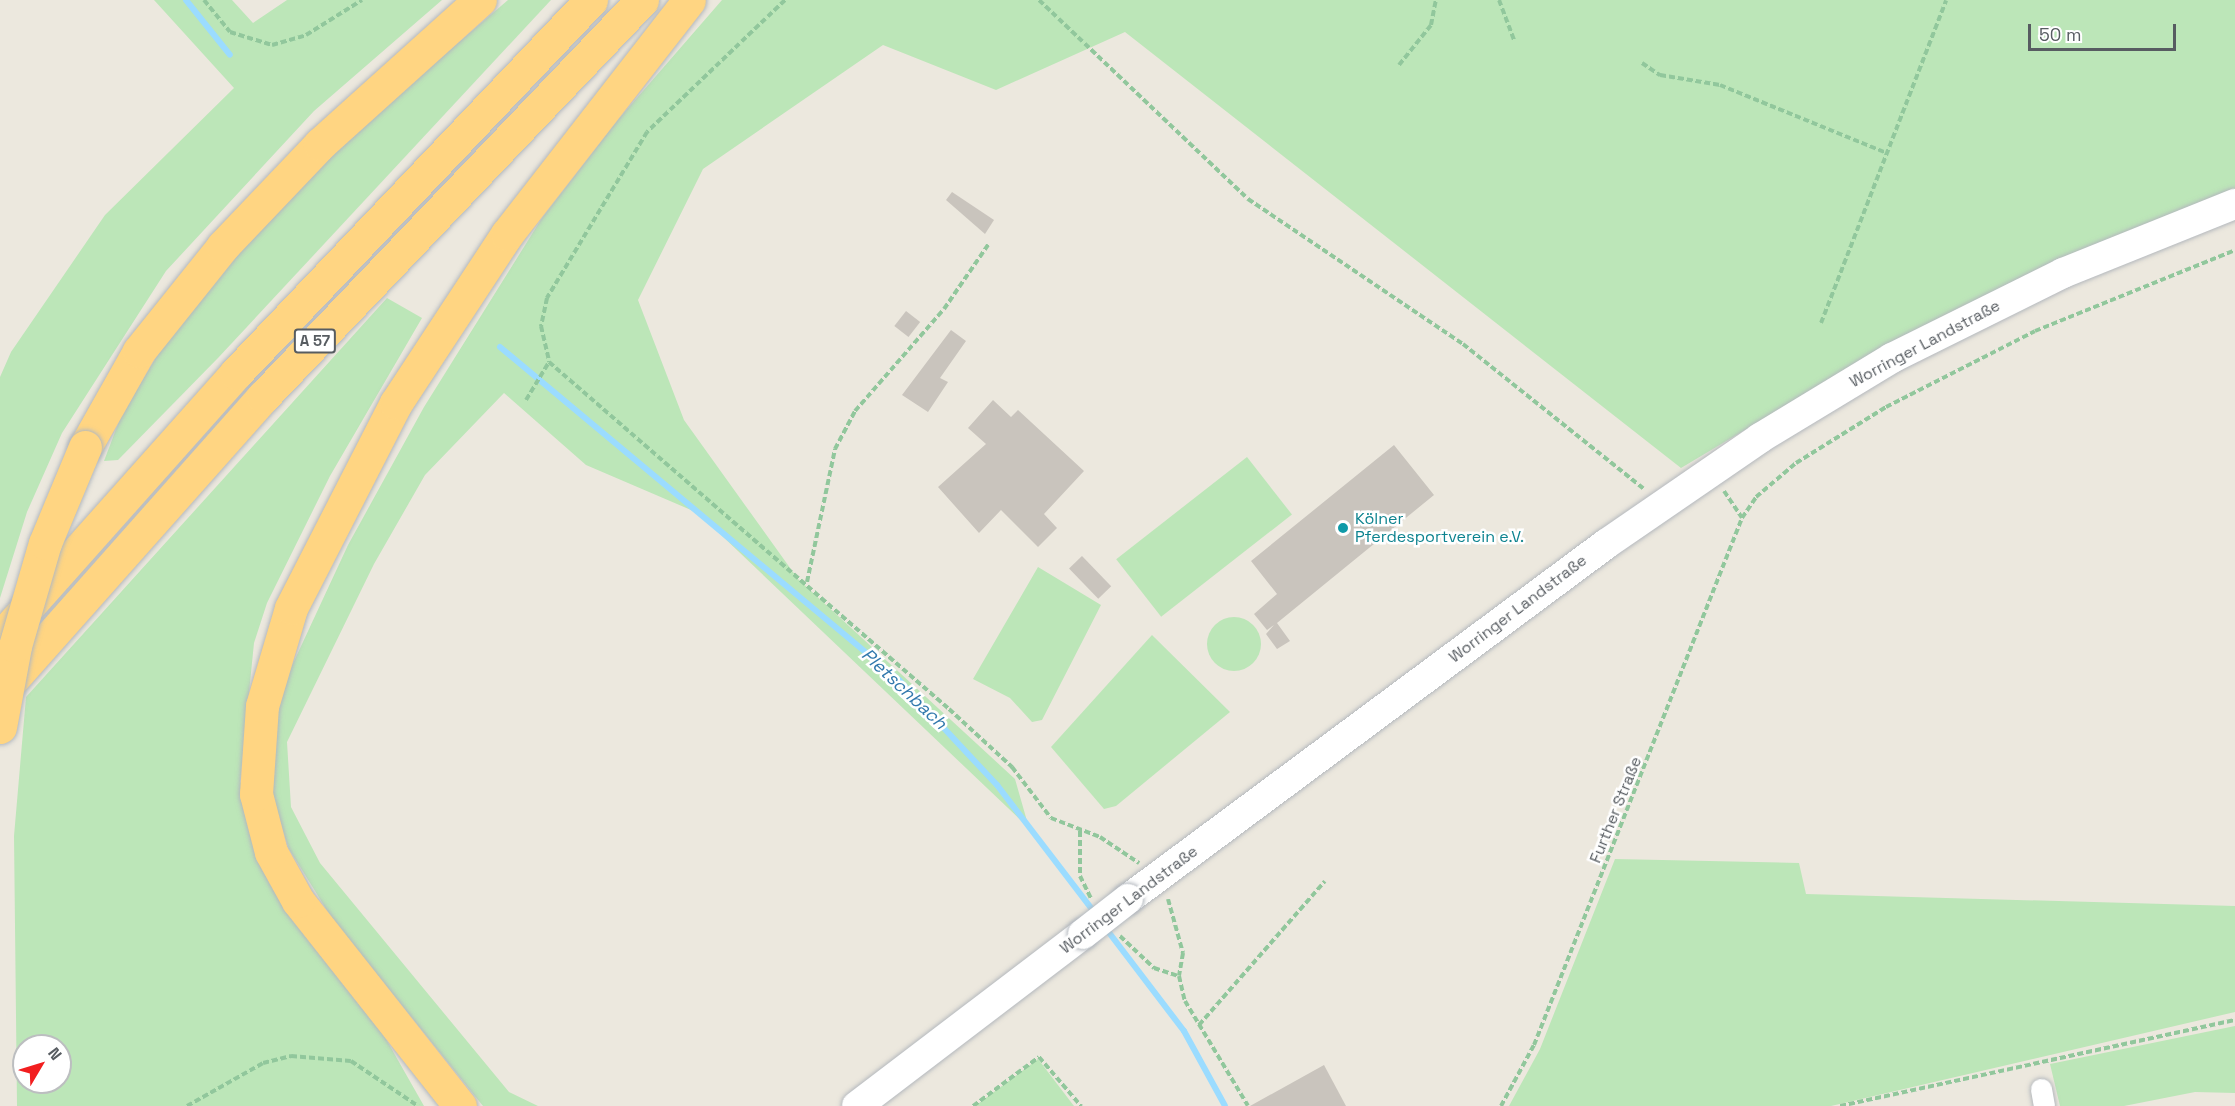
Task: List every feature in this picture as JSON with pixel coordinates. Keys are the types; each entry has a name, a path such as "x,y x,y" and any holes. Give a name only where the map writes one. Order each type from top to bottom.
{"highway":[{"path":"0,727 15,646 45,543 85,447 139,351 224,246 320,144 480,0"},
{"name":"A 57","path":"0,638 236,373 591,0"},
{"name":"A 57","path":"0,693 263,397 642,0"},
{"path":"460,1106 298,902 271,852 256,794 262,706 291,608 396,403 507,234 689,0"}],"main road":[{"name":"Worringer Landstraße","path":"857,1106 1083,934 1156,893 1661,504 1892,358 2062,273 2235,204"}],"path":[{"path":"204,0 230,32 272,45 306,35 362,0"},
{"path":"785,0 647,132 547,298 541,326 549,362 807,582 1012,767 1051,818 1121,848 1156,893 1183,953 1179,976 1199,1025 1248,1106"},
{"path":"1039,0 1153,112 1248,199 1462,344 1661,504"},
{"path":"1399,65 1431,26 1436,0"},
{"path":"1499,0 1514,40"},
{"path":"1821,323 1946,0"},
{"path":"1642,63 1660,75 1720,85 1887,153"},
{"path":"807,582 835,449 855,411 944,309 988,245"},
{"name":"Further Straße","path":"1501,1106 1538,1034 1742,518 1773,480 1886,407 2035,331 2235,250"},
{"path":"525,400 549,362"},
{"path":"1712,493 1731,481"},
{"path":"1721,487 1742,518"},
{"path":"1080,831 1080,876 1092,901"},
{"path":"1199,1025 1325,881"},
{"path":"1119,936 1154,968 1179,976"},
{"path":"1840,1106 2235,1020"},
{"path":"187,1106 263,1063 291,1056 351,1061 418,1106"},
{"path":"973,1106 1040,1057 1081,1106"}],"green space":[{"path":"154,0 232,0 253,23 287,0 442,0 314,111 166,271 62,433 27,512 0,598 0,377 11,352 105,215 234,88"},
{"path":"508,0 551,0 218,358 118,460 104,461 121,416 157,356 232,252 329,154"},
{"path":"722,0 2235,0 2235,189 1896,340 1681,468 1125,32 996,90 883,45 703,169 638,300 684,420 798,579 1015,779 1029,828 698,513 586,465 504,393 425,475 374,564 287,742 291,807 320,863 509,1092 538,1106 483,1106 333,920 289,849 272,797 268,760 283,685 348,545 424,407 542,218 616,122"},
{"path":"387,298 422,318 330,476 267,603 254,643 240,782 424,1106 17,1106 17,1094 72,1094 72,1034 16,1034 14,836 26,697"},
{"path":"1247,457 1292,515 1161,617 1116,559"},
{"path":"1038,567 1101,605 1042,720 1032,722 1010,698 973,679"},
{"path":"1234,617 1244,619 1253,625 1259,634 1261,644 1259,654 1253,663 1244,669 1234,671 1224,669 1215,663 1209,654 1207,644 1209,634 1215,625 1224,619"},
{"path":"1152,635 1230,712 1116,806 1104,809 1051,747"},
{"path":"1615,859 1799,863 1806,894 2235,906 2235,1012 1831,1106 1509,1106 1540,1049"},
{"path":"2235,1026 2235,1093 2195,1092 2124,1106 2060,1106 2050,1064"},
{"path":"1038,1059 1074,1106 975,1106"}],"building":[{"path":"952,192 994,220 985,234 946,200"},
{"path":"906,311 920,322 908,337 894,326"},
{"path":"951,330 966,341 940,378 948,382 928,412 902,395"},
{"path":"993,400 1011,417 1018,410 1084,471 1044,514 1057,528 1038,547 1001,510 979,533 938,487 986,444 968,428"},
{"name":"Kölner Pferdesportverein e.V.","path":"1394,445 1434,495 1277,623 1290,641 1277,649 1266,634 1274,625 1267,630 1254,614 1277,594 1251,561"},
{"path":"1082,556 1111,586 1098,599 1069,569"},
{"path":"1324,1065 1346,1106 1250,1106"}],"waterway":[{"name":"Pletschbach","path":"186,0 230,55"},
{"name":"Pletschbach","path":"500,347 899,680 997,785 1095,913"},
{"name":"Pletschbach","path":"1104,926 1184,1031 1225,1106"}],"place":[{"name":"Kölner Pferdesportverein e.V.","path":"1343,528"}]}
